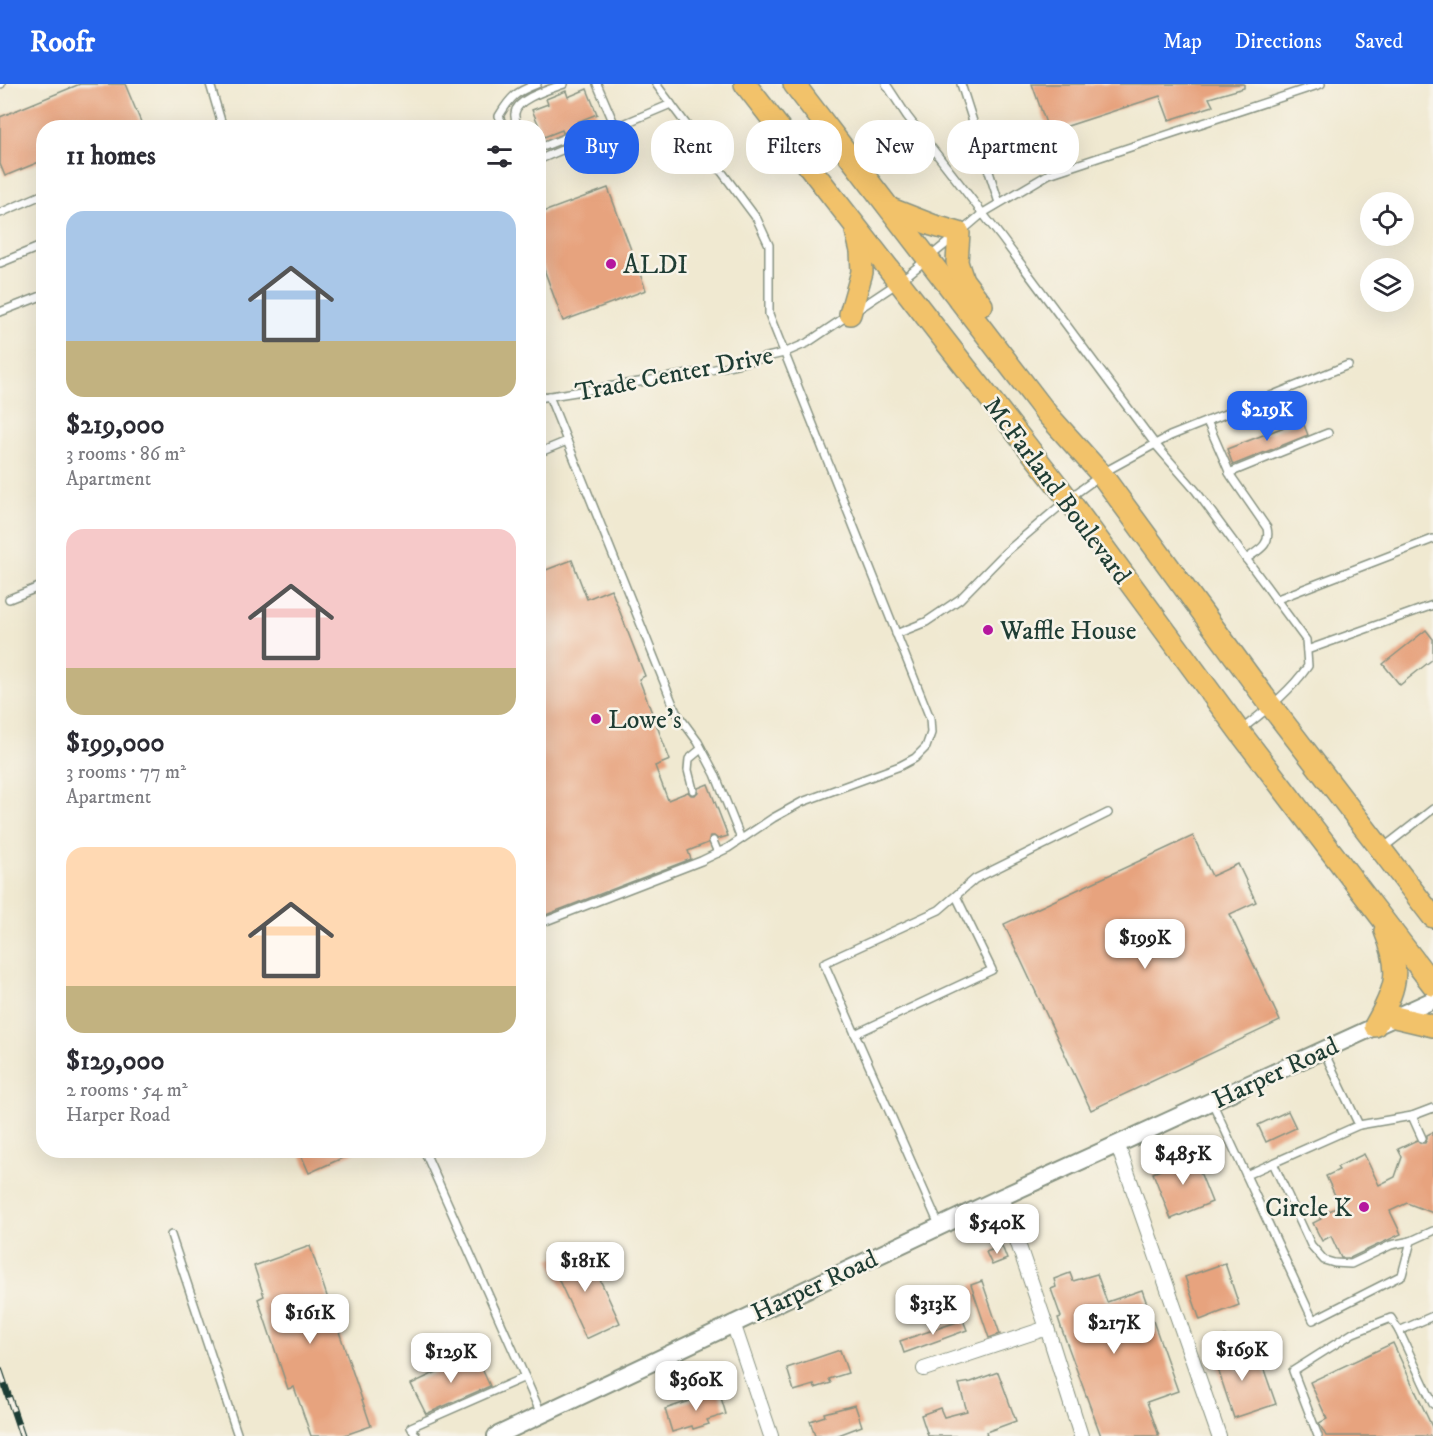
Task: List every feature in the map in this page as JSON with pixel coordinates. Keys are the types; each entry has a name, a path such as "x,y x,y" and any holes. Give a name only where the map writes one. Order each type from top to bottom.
{"highway":[{"name":"McFarland Boulevard","path":"745,84 1068,499 1239,731 1433,985"},
{"name":"McFarland Boulevard","path":"794,84 1047,414 1101,474 1271,706 1433,917"},
{"path":"891,208 932,225 959,233 957,262 963,280 1034,378 1047,414"},
{"path":"850,314 862,272 861,251 855,227"},
{"path":"1375,1026 1391,998 1396,972 1392,947 1377,911"},
{"path":"1395,1017 1433,1026"}],"street":[{"name":"Harper Road","path":"496,1436 1002,1197 1118,1146 1433,1000"},
{"path":"1118,1146 1220,1436"},
{"path":"1002,1197 1081,1436"},
{"path":"733,1323 771,1436"},
{"path":"924,1369 1047,1328"}],"lane":[{"path":"210,84 221,120"},
{"path":"501,120 499,116 507,102 516,93 537,84"},
{"path":"516,120 515,113 519,104 564,84"},
{"path":"597,84 610,120"},
{"path":"546,921 718,853 802,802 900,766 915,758 927,747 931,733 930,718 769,314 769,245 758,219 656,84"},
{"path":"886,84 907,117 983,213 1155,444 1196,491 1306,640 1308,666 1296,683 1239,731"},
{"path":"962,84 999,203"},
{"name":"Trade Center Drive","path":"546,397 702,372 784,353 807,343 898,282 983,213 1049,174 1321,84"},
{"path":"634,120 671,104"},
{"path":"546,146 564,138"},
{"path":"546,157 564,149"},
{"path":"0,213 36,197"},
{"path":"0,263 36,248"},
{"path":"0,312 36,299"},
{"path":"896,634 926,622 960,599 1006,552 1101,474 1155,444 1207,421 1348,365"},
{"path":"549,396 676,712 715,774 741,839"},
{"path":"1207,421 1229,473 1267,528 1269,537 1265,546 1246,559"},
{"path":"1229,473 1328,434"},
{"path":"546,450 567,441"},
{"path":"1275,600 1433,539"},
{"path":"9,599 36,588"},
{"path":"1307,650 1433,605"},
{"path":"693,790 688,770 689,759 701,749"},
{"path":"1381,850 1433,808"},
{"path":"940,1227 824,963 939,910 975,879 1108,813"},
{"path":"714,841 718,853"},
{"path":"855,1034 992,970 956,896"},
{"path":"1323,1050 1359,1125"},
{"path":"1212,1102 1313,1320 1402,1275 1411,1241"},
{"path":"1246,1175 1359,1125 1412,1116 1433,1108"},
{"path":"1412,1116 1422,1138"},
{"path":"428,1158 541,1414"},
{"path":"1273,1163 1311,1245 1324,1260 1351,1264 1391,1245 1411,1241 1433,1231"},
{"path":"171,1235 238,1436"},
{"path":"1399,1331 1433,1316"},
{"path":"1318,1436 1293,1371 1353,1333 1391,1318 1433,1404"},
{"path":"416,1436 411,1427 525,1377"}],"building":[{"path":"80,84 125,84 140,120 36,120 36,163 5,176 0,164 0,117"},
{"path":"1032,84 1244,84 1244,88 1209,98 1213,106 1169,120 1160,96 1079,122 1079,120 1045,120"},
{"path":"587,89 597,114 582,120 564,120 564,133 562,130 546,136 546,120 536,120 532,110 548,104 546,99 566,91 568,97"},
{"path":"608,188 646,290 563,321 546,275 546,211"},
{"path":"1302,420 1308,435 1233,465 1227,449"},
{"name":"Lowe's","path":"572,560 587,599 611,589 645,676 639,679 670,760 655,766 668,800 688,792 695,795 698,788 708,784 728,836 718,839 710,836 708,843 688,851 691,859 546,915 546,570"},
{"path":"1426,630 1433,639 1433,659 1400,685 1383,664"},
{"path":"1193,836 1212,876 1238,864 1256,902 1230,914 1280,1021 1091,1110 1004,924"},
{"path":"1288,1111 1296,1128 1266,1142 1258,1125"},
{"path":"1433,1132 1433,1213 1407,1203 1390,1211 1401,1234 1350,1258 1341,1258 1331,1236 1322,1241 1313,1223 1321,1219 1319,1216 1340,1206 1326,1176 1339,1170 1337,1167 1364,1154 1379,1185 1395,1177 1402,1157 1398,1149 1417,1140 1425,1143 1427,1135"},
{"path":"1202,1153 1207,1164 1198,1167 1212,1202 1171,1219 1153,1173"},
{"path":"302,1158 342,1158 309,1173"},
{"path":"310,1246 371,1426 342,1436 311,1436 294,1387 288,1389 258,1299 264,1296 254,1266"},
{"path":"1002,1246 1007,1259 992,1265 986,1252"},
{"path":"572,1249 577,1261 589,1256 620,1323 586,1339 549,1259"},
{"path":"1225,1263 1239,1305 1200,1320 1185,1277"},
{"path":"1070,1273 1073,1281 1097,1274 1107,1302 1142,1290 1178,1391 1147,1402 1159,1436 1101,1436 1062,1330 1058,1318 1061,1317 1051,1289 1056,1287 1054,1279"},
{"path":"982,1281 1000,1334 989,1338 971,1285"},
{"path":"963,1320 967,1330 904,1353 900,1341"},
{"path":"1225,1336 1237,1372 1262,1364 1276,1404 1234,1418 1209,1342"},
{"path":"1393,1343 1433,1429 1433,1436 1326,1436 1319,1423 1327,1419 1310,1382"},
{"path":"840,1350 848,1373 829,1379 831,1383 794,1391 787,1368"},
{"path":"475,1354 490,1386 426,1414 411,1384"},
{"path":"998,1372 1016,1421 986,1432 987,1436 928,1436 921,1415 940,1408 944,1417 967,1411 959,1384"},
{"path":"719,1391 726,1414 707,1420 709,1424 672,1432 665,1409"},
{"path":"855,1405 862,1426 836,1436 815,1436 810,1421 825,1416 824,1413"}],"railway":[{"path":"0,1371 22,1436"}],"place":[{"name":"ALDI","path":"611,264"},
{"name":"Waffle House","path":"988,630"},
{"name":"Lowe's","path":"596,719"},
{"name":"Circle K","path":"1364,1207"}]}
